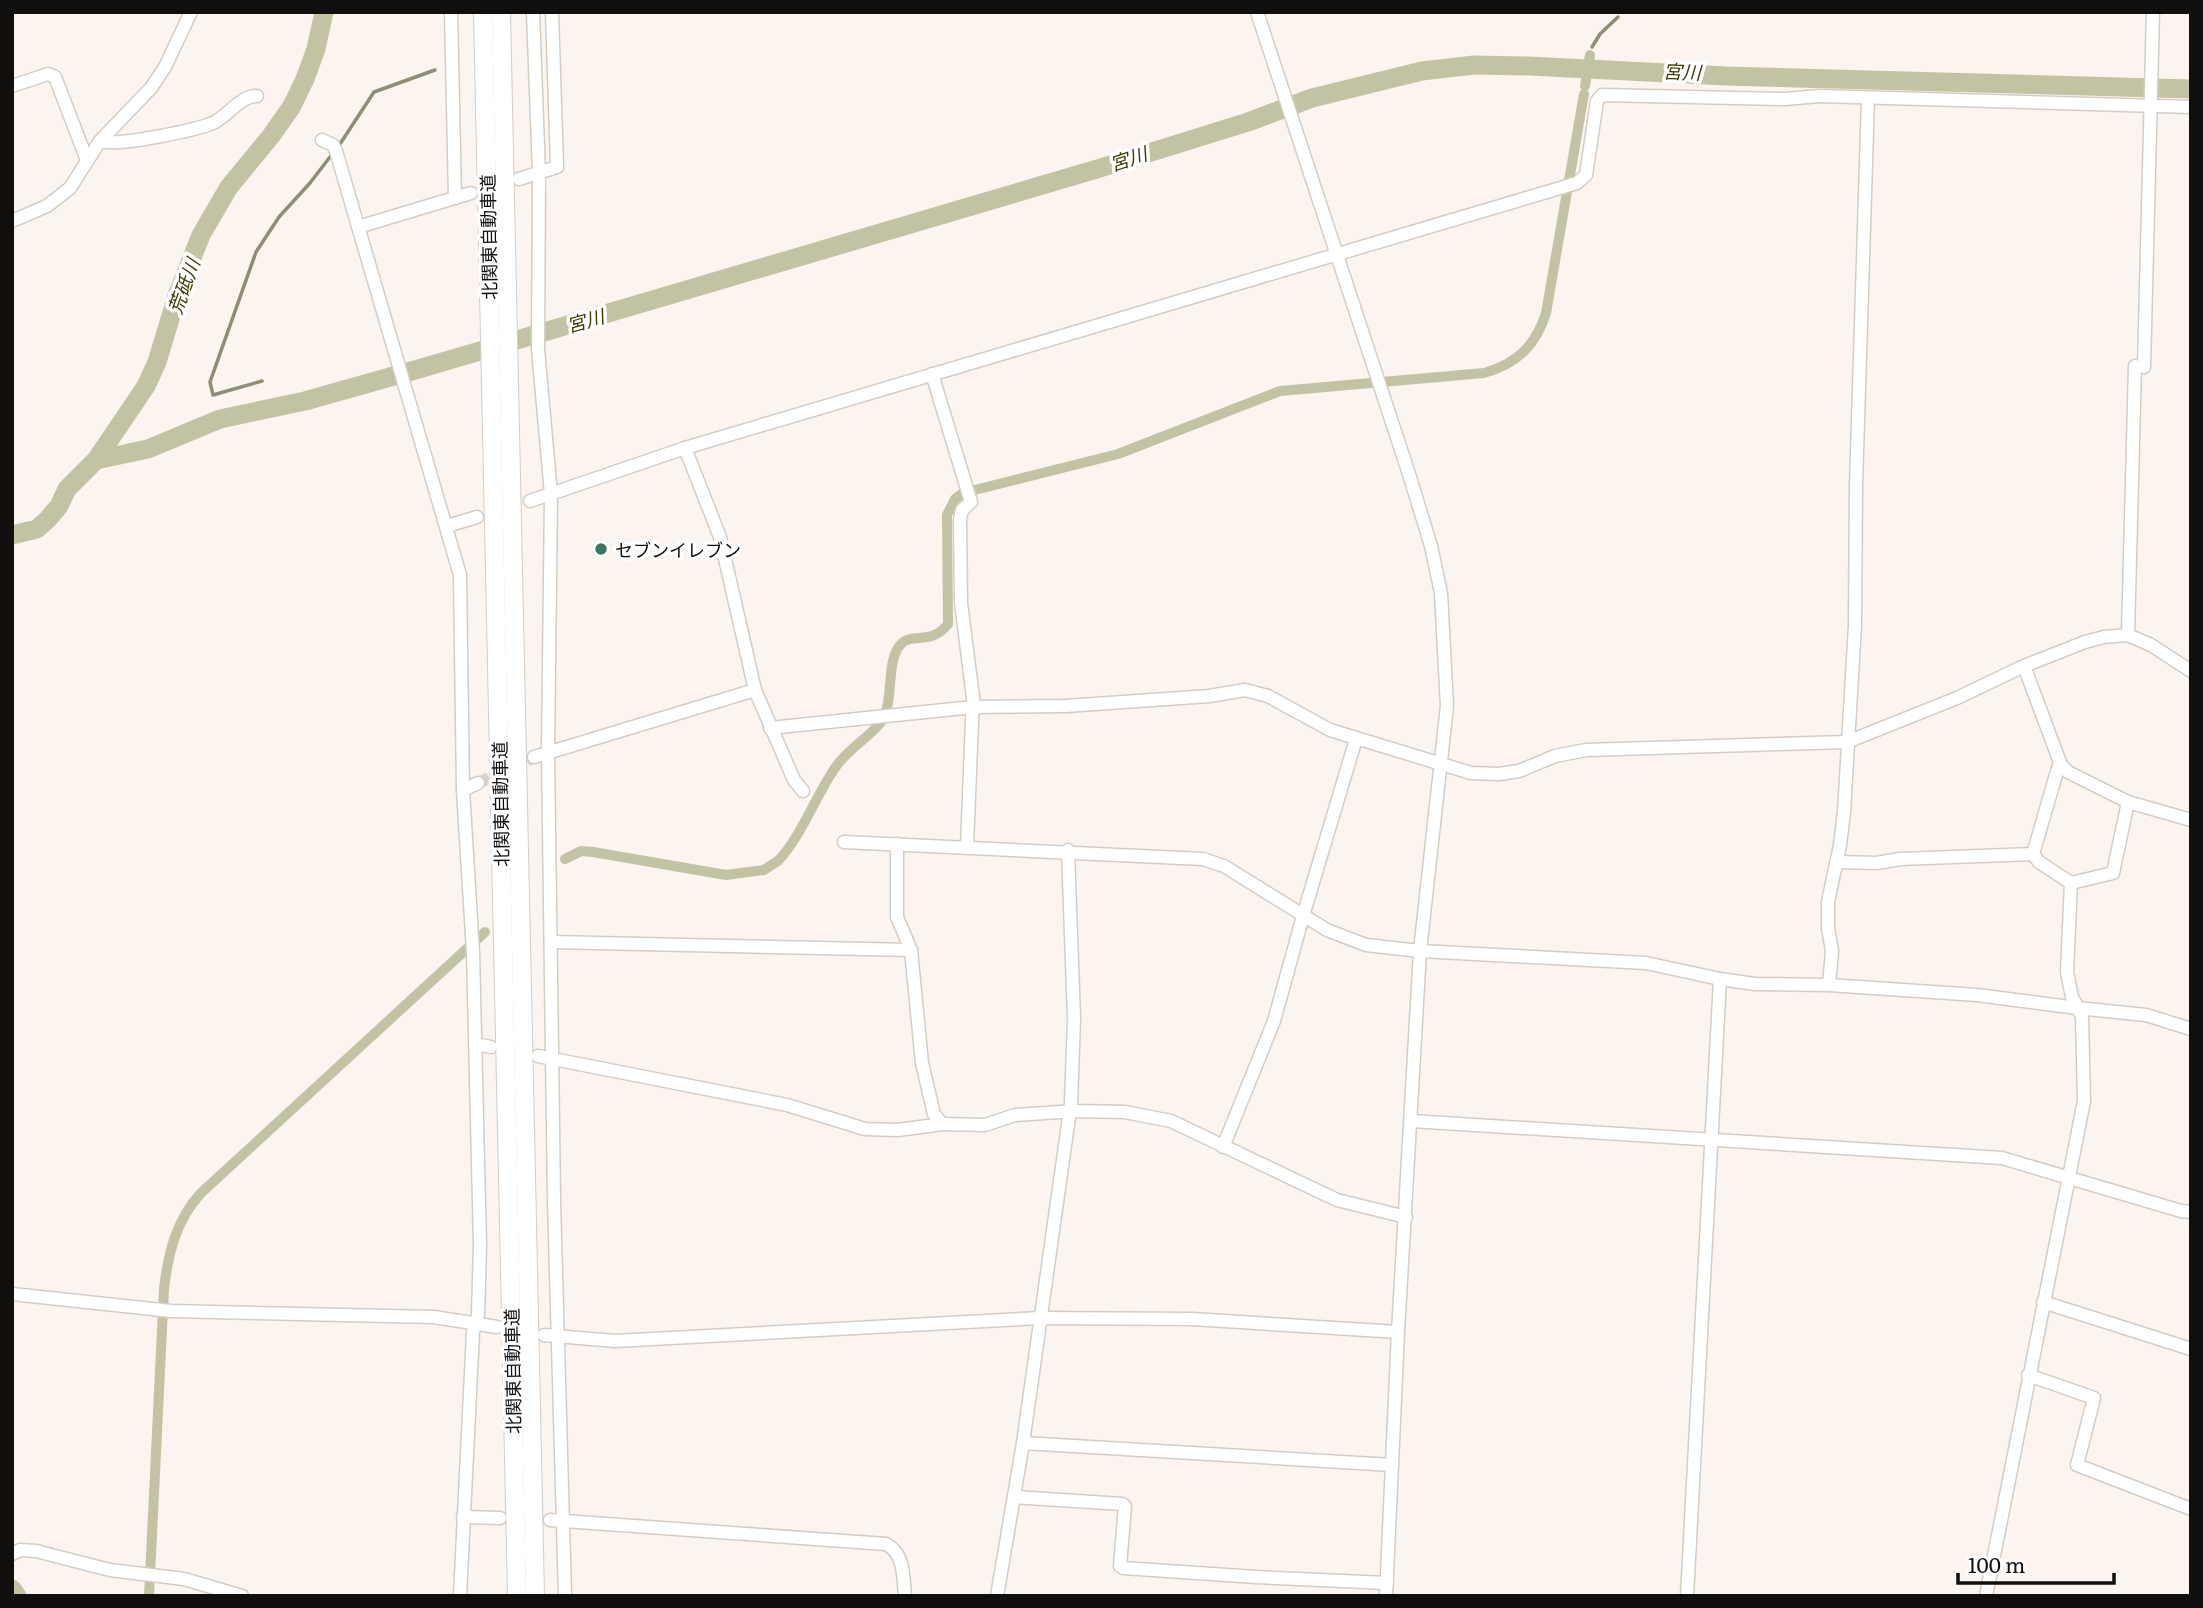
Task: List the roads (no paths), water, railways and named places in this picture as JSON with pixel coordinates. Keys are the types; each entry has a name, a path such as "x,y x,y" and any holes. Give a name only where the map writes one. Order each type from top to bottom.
{"highway":[{"name":"北関東自動車道","path":"483,12 517,1596"},
{"name":"北関東自動車道","path":"501,12 535,1596"}],"street":[{"path":"12,221 57,200 70,188 100,141 152,88 191,12"},
{"path":"451,12 456,198"},
{"path":"533,12 539,173 536,314 551,494 548,753 554,1201 560,1335 556,1521 565,1596"},
{"path":"519,179 557,167 552,12"},
{"path":"1014,1497 1122,1504 1125,1506 1120,1566 1123,1568 1386,1589 1420,951 1447,706 1441,593 1431,546 1379,381 1257,12"},
{"path":"2128,635 2153,12"},
{"path":"12,86 48,74 55,77 87,160"},
{"path":"530,501 685,448 1577,183 1586,175 1597,101 1602,95 1785,99 1819,96 2151,103 2191,107"},
{"path":"100,141 127,141 197,128 223,117 250,96 257,96"},
{"path":"1829,985 1832,951 1828,928 1828,902 1844,812 1855,625 1856,485 1868,98"},
{"path":"322,139 333,145 336,151 460,575 463,790 473,952 480,1245 460,1596"},
{"path":"358,227 471,193"},
{"path":"932,374 971,502 962,510 960,520 961,603 973,708 967,846"},
{"path":"685,448 720,537 754,690 794,780 803,791"},
{"path":"447,526 477,517"},
{"path":"770,728 973,708 1066,706 1209,696 1245,690 1268,696 1330,730 1356,739 1442,762 1471,773 1499,774 1519,771 1555,756 1586,750 1847,742 1957,698 2024,666 2104,637 2128,635 2151,645 2191,671"},
{"path":"2024,666 2061,765 2068,772 2128,802 2191,820"},
{"path":"534,757 754,690"},
{"path":"1223,1147 1275,1021 1356,739"},
{"path":"2033,854 2061,765"},
{"path":"463,790 478,783"},
{"path":"2033,854 2039,862 2071,883 2113,873 2128,802"},
{"path":"844,842 1068,850 1203,859 1224,866 1327,930 1356,942 1420,951 1646,963 1755,984 1829,985 1977,995 2146,1015 2191,1029"},
{"path":"897,844 897,917 911,950 922,1063 934,1114 942,1124"},
{"path":"997,1596 1023,1443 1074,1065 1068,850"},
{"path":"1837,862 1877,863 1900,859 2033,854"},
{"path":"1986,1596 2084,1101 2082,1016 2072,997 2067,972 2071,883"},
{"path":"552,942 911,950"},
{"path":"1687,1596 1720,979"},
{"path":"475,1045 491,1047"},
{"path":"538,1056 786,1105 865,1129 898,1130 942,1124 985,1125 1015,1115 1125,1112 1159,1117 1337,1200 1406,1217"},
{"path":"1411,1121 2002,1158 2191,1212"},
{"path":"12,1294 155,1310 426,1317 497,1327"},
{"path":"2043,1302 2191,1349"},
{"path":"544,1335 615,1340 1040,1318 1192,1319 1398,1332"},
{"path":"2028,1375 2094,1398 2077,1465 2191,1509"},
{"path":"1023,1443 1392,1465"},
{"path":"463,1517 500,1518"},
{"path":"556,1521 876,1542 892,1547 897,1553 901,1562 905,1596"},
{"path":"12,1555 20,1550 36,1551 98,1568 184,1579 242,1596"}],"waterway":[{"name":"荒砥川","path":"12,535 37,529 48,519 59,506 67,489 96,460 146,386 157,362 177,296 201,235 229,187 292,106 316,49 324,12"},
{"path":"1592,47 1600,34 1618,17"},
{"name":"宮川","path":"1585,86 1590,55"},
{"name":"宮川","path":"96,460 148,449 220,419 305,401 422,368 1097,169 1248,122 1312,98 1422,71 1474,65 1529,66 1726,76 2191,89"},
{"path":"338,147 374,92 435,70"},
{"path":"565,859 581,851 593,852 726,875 764,870 779,860 840,761 881,722 888,704 893,660 901,644 911,639 935,635 948,624 947,515 955,499 963,493 1118,454 1280,391 1484,373 1506,364 1524,352 1537,335 1546,313 1584,94"},
{"path":"262,381 213,395 210,382 256,252 279,217 333,153"},
{"name":"宮川","path":"219,414 220,419"},
{"path":"149,1596 164,1289 171,1250 185,1214 201,1193 485,932"},
{"path":"12,1589 17,1596"}],"tunnel":[{"path":"478,783 534,757"}],"place":[{"name":"セブンイレブン","path":"601,549"}]}
